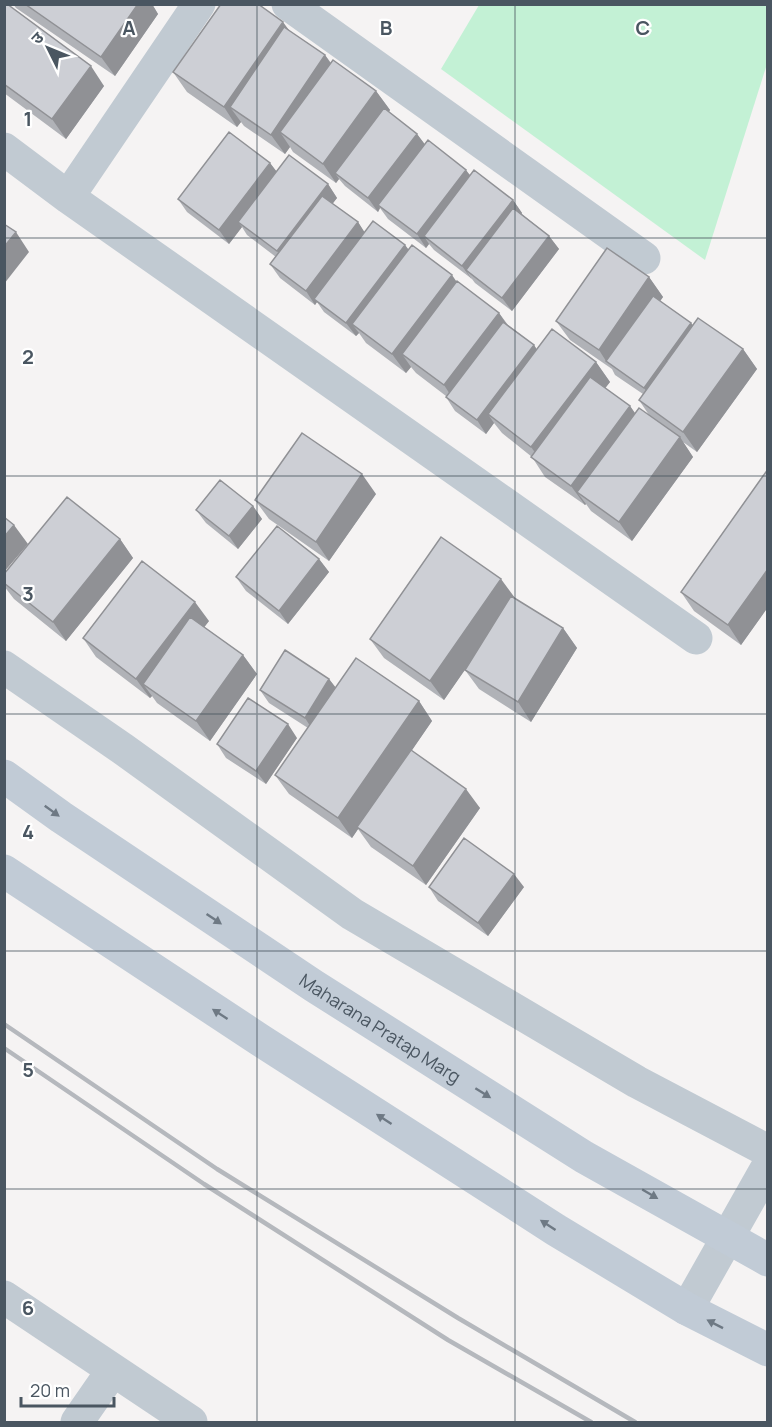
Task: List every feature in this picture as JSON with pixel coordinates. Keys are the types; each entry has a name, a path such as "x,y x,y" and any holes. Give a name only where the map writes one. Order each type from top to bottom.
{"main road":[{"name":"Maharana Pratap Marg","path":"4,776 61,817 324,993 584,1157 768,1260"},
{"path":"4,871 556,1230 687,1309 768,1350"}],"street":[{"path":"68,197 199,4"},
{"path":"288,4 644,258"},
{"path":"4,149 68,197 696,638"},
{"path":"4,667 123,749 352,914 637,1082 768,1151"},
{"path":"687,1309 768,1166"},
{"path":"4,1297 191,1422"},
{"path":"77,1422 113,1370"}],"green space":[{"path":"479,5 767,5 767,64 705,260 441,69"}],"building":[{"path":"4,4 91,66 52,119 4,84"},
{"path":"25,4 138,4 101,57"},
{"path":"221,4 258,4 283,22 224,107 173,72"},
{"path":"284,27 325,55 271,135 230,107"},
{"path":"333,60 376,91 323,164 280,132"},
{"path":"384,108 417,134 368,198 335,173"},
{"path":"229,132 270,163 219,230 178,199"},
{"path":"428,140 466,170 417,234 378,205"},
{"path":"289,155 328,184 277,251 238,222"},
{"path":"474,170 513,200 462,266 424,236"},
{"path":"322,196 358,222 306,291 270,264"},
{"path":"513,208 549,236 502,298 466,270"},
{"path":"373,221 405,245 346,323 314,299"},
{"path":"4,224 16,232 4,247"},
{"path":"412,245 452,275 392,354 352,324"},
{"path":"607,248 649,277 599,350 556,321"},
{"path":"457,281 499,313 444,385 402,354"},
{"path":"653,296 691,323 644,388 606,361"},
{"path":"698,318 743,349 683,432 639,400"},
{"path":"503,322 534,345 477,420 446,397"},
{"path":"552,329 596,362 531,447 488,414"},
{"path":"590,377 630,406 571,486 531,457"},
{"path":"639,408 680,437 619,522 577,492"},
{"path":"302,433 362,474 316,542 255,500"},
{"path":"768,469 768,569 728,625 681,592"},
{"path":"220,480 253,506 229,536 196,510"},
{"path":"67,497 120,539 53,622 4,583 4,574"},
{"path":"4,517 14,525 4,537"},
{"path":"277,526 319,559 279,611 236,577"},
{"path":"441,537 501,579 430,681 370,639"},
{"path":"142,561 195,602 136,679 83,638"},
{"path":"511,596 563,628 518,702 465,670"},
{"path":"190,617 243,655 196,721 143,684"},
{"path":"285,650 329,679 305,718 260,690"},
{"path":"356,658 419,701 338,818 275,775"},
{"path":"248,698 288,724 256,771 217,744"},
{"path":"411,750 466,789 413,866 357,827"},
{"path":"464,838 514,874 478,923 429,887"}],"railway":[{"path":"4,1024 217,1169 458,1318 635,1422"},
{"path":"4,1048 204,1184 448,1340 591,1422"}]}
